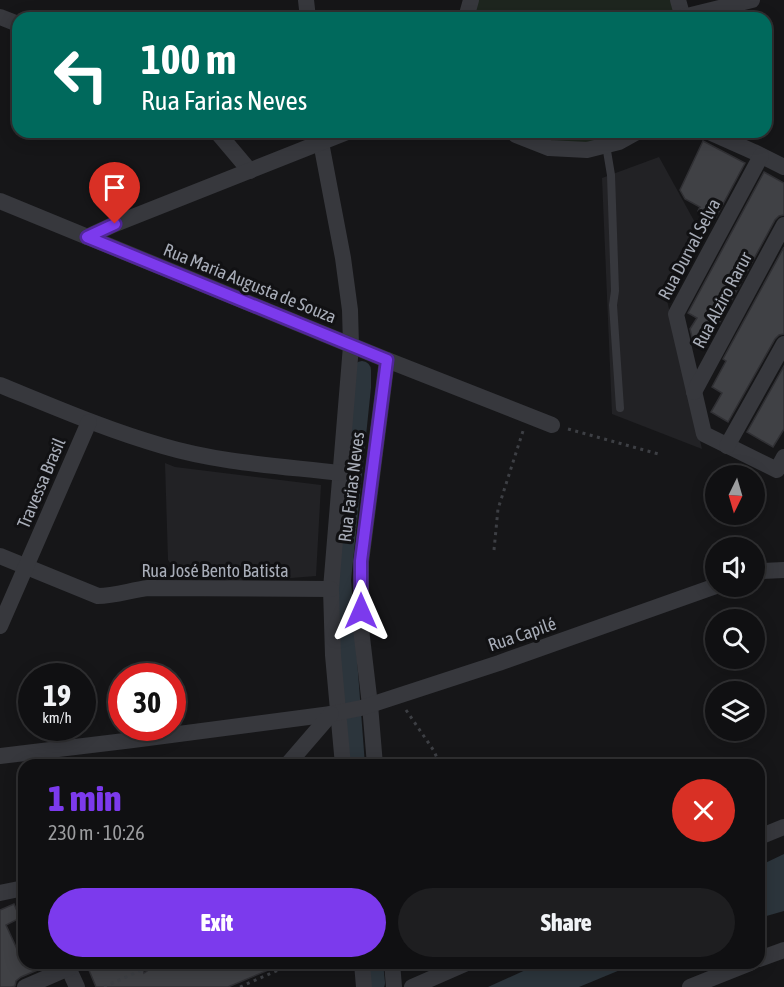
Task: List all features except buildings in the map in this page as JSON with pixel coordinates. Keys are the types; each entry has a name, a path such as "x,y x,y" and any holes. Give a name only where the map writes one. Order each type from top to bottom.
{"street":[{"path":"706,12 752,0"},
{"path":"222,138 250,171"},
{"path":"87,237 250,171 317,138"},
{"name":"Rua Farias Neves","path":"319,138 343,258 350,310 351,346 331,589 333,655 342,759"},
{"path":"524,138 549,148 587,150 626,138"},
{"path":"722,138 784,167"},
{"name":"Rua Durval Selva","path":"727,446 704,435 676,314 761,156"},
{"name":"Rua Maria Augusta de Souza","path":"0,201 351,346"},
{"name":"Rua Alziro Rarur","path":"694,392 784,225"},
{"path":"784,344 727,446 777,470 784,457"},
{"path":"351,346 552,425"},
{"name":"Rua Farias Neves","path":"374,759 366,706 361,629 361,561 387,360"},
{"path":"0,385 89,422 164,447 247,463 340,472"},
{"name":"Travessa Brasil","path":"0,626 89,422"},
{"name":"Rua José Bento Batista","path":"0,556 98,596 111,596 148,588 331,589"},
{"path":"765,571 784,570"},
{"name":"Rua Capilé","path":"0,756 133,741 366,706 509,659 705,590"},
{"path":"293,759 337,712"},
{"path":"765,835 784,827"},
{"path":"0,893 18,889"},
{"path":"765,957 784,950"},
{"path":"25,987 60,969"},
{"path":"70,969 77,987"},
{"path":"362,969 364,987"},
{"path":"392,969 394,987"},
{"path":"411,987 453,969"},
{"path":"699,986 737,969"}],"lane":[{"path":"606,146 611,175 615,291 613,305 620,408"}],"path":[{"path":"494,550 498,509 528,415"},
{"path":"552,425 662,455"},
{"path":"396,696 437,759"},
{"path":"104,987 144,969"},
{"path":"240,987 279,969"}],"shaded area":[{"path":"471,0 678,0 681,12 468,12"},
{"path":"538,138 620,138 587,150"},
{"path":"659,157 698,228 665,292 702,449 612,414 602,178"},
{"path":"165,463 175,467 321,485 316,576 248,578 237,583 173,567 168,560"},
{"path":"784,854 784,911 765,916 765,863"},
{"path":"528,969 622,969 579,987 488,987"}],"waterway":[{"path":"356,759 342,580 362,370"},
{"path":"375,969 376,983"}],"route":[{"path":"115,224 87,237 387,360 361,561 361,611"}]}
